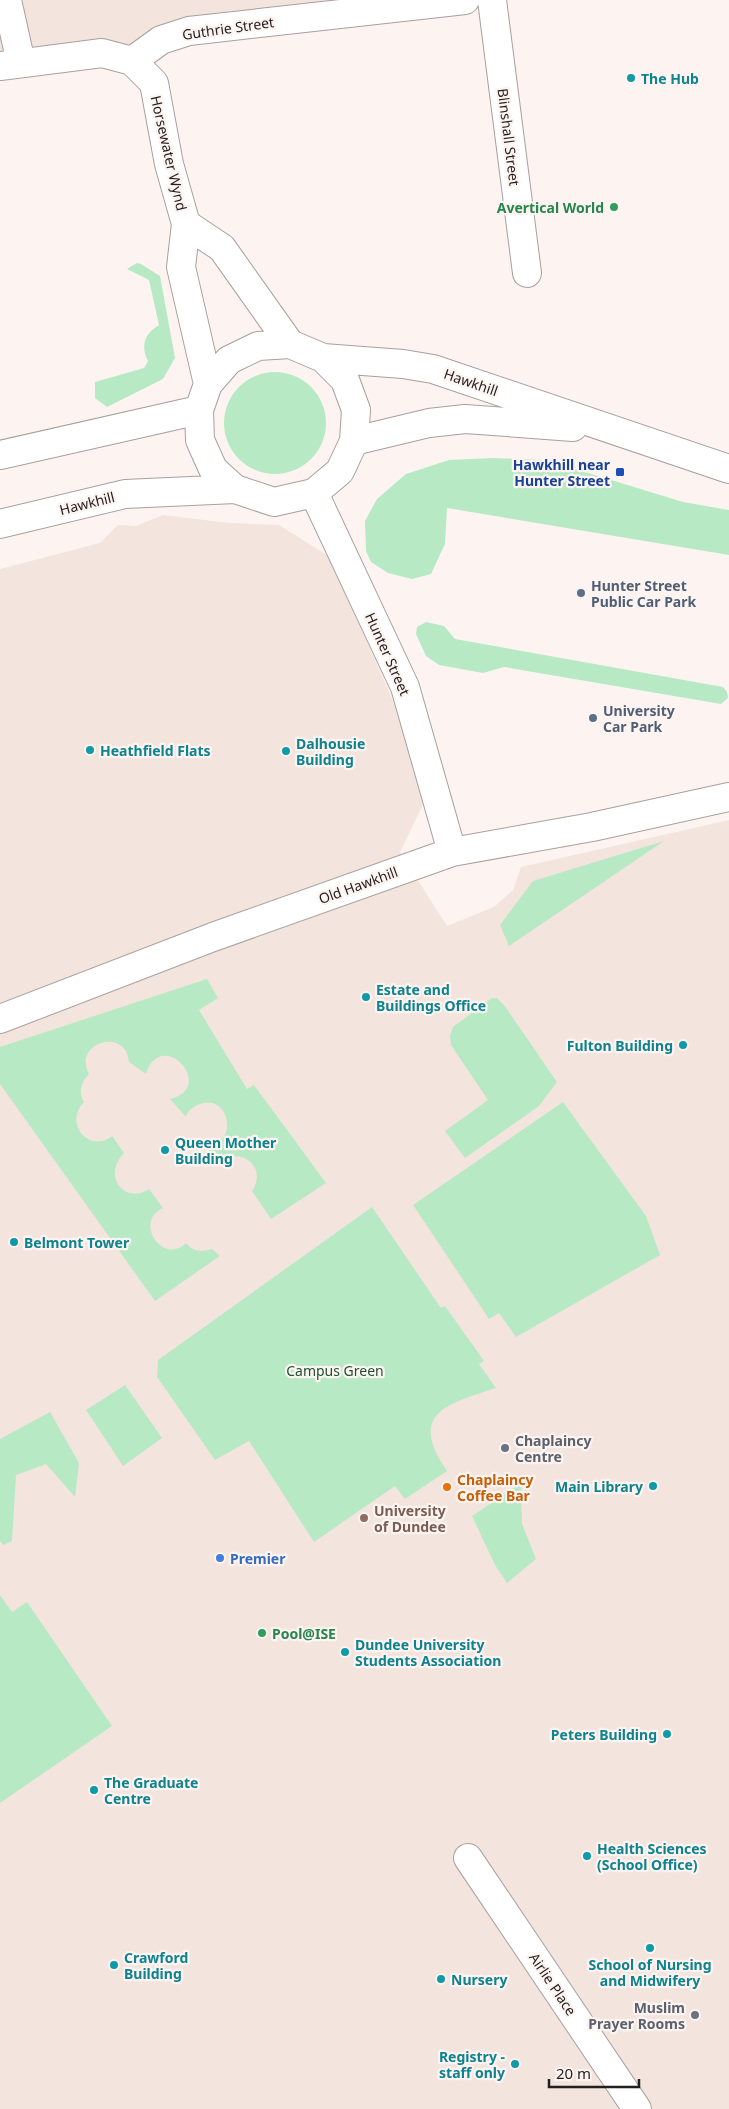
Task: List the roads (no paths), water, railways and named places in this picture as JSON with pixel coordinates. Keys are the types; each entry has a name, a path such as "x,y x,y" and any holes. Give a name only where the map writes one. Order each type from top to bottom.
{"street":[{"path":"7,0 10,64 102,53 132,61"},
{"name":"Guthrie Street","path":"132,61 161,40 189,31 465,0"},
{"name":"Blinshall Street","path":"492,0 527,274"},
{"name":"Horsewater Wynd","path":"132,61 154,83 169,164 186,224 181,267 208,384"},
{"name":"Horsewater Wynd","path":"186,224 222,248 290,344"},
{"name":"Hawkhill","path":"235,489 213,469 200,440 199,410 208,384 229,360 243,353 258,346 290,344 323,358 403,364 433,369 729,469"},
{"name":"Hawkhill","path":"0,524 125,494 235,489 274,502 314,493 340,471 354,442 356,410 344,380 323,358"},
{"path":"0,455 199,410"},
{"name":"Hawkhill","path":"354,442 429,423 465,419 615,430"},
{"name":"Hunter Street","path":"314,493 405,687 452,852"},
{"name":"Old Hawkhill","path":"0,1020 213,937 452,852 592,828 729,797"},
{"name":"Airlie Place","path":"468,1858 637,2109"}],"place":[{"name":"The Hub","path":"631,78"},
{"name":"Avertical World","path":"614,207"},
{"name":"Hawkhill near Hunter Street","path":"620,472"},
{"name":"Hunter Street Public Car Park","path":"581,593"},
{"name":"University Car Park","path":"593,718"},
{"name":"Heathfield Flats","path":"90,750"},
{"name":"Dalhousie Building","path":"286,751"},
{"name":"Estate and Buildings Office","path":"366,997"},
{"name":"Fulton Building","path":"683,1045"},
{"name":"Queen Mother Building","path":"165,1150"},
{"name":"Belmont Tower","path":"14,1242"},
{"name":"Chaplaincy Centre","path":"505,1448"},
{"name":"Main Library","path":"653,1486"},
{"name":"Chaplaincy Coffee Bar","path":"447,1487"},
{"name":"University of Dundee","path":"364,1518"},
{"name":"Premier","path":"220,1558"},
{"name":"Pool@ISE","path":"262,1633"},
{"name":"Dundee University Students Association","path":"345,1652"},
{"name":"Peters Building","path":"667,1734"},
{"name":"The Graduate Centre","path":"94,1790"},
{"name":"Health Sciences (School Office)","path":"587,1856"},
{"name":"School of Nursing and Midwifery","path":"650,1948"},
{"name":"Crawford Building","path":"114,1965"},
{"name":"Nursery","path":"441,1979"},
{"name":"Muslim Prayer Rooms","path":"695,2015"},
{"name":"Registry - staff only","path":"515,2064"}],"park label":[{"name":"Campus Green","path":"335,1370"}]}
